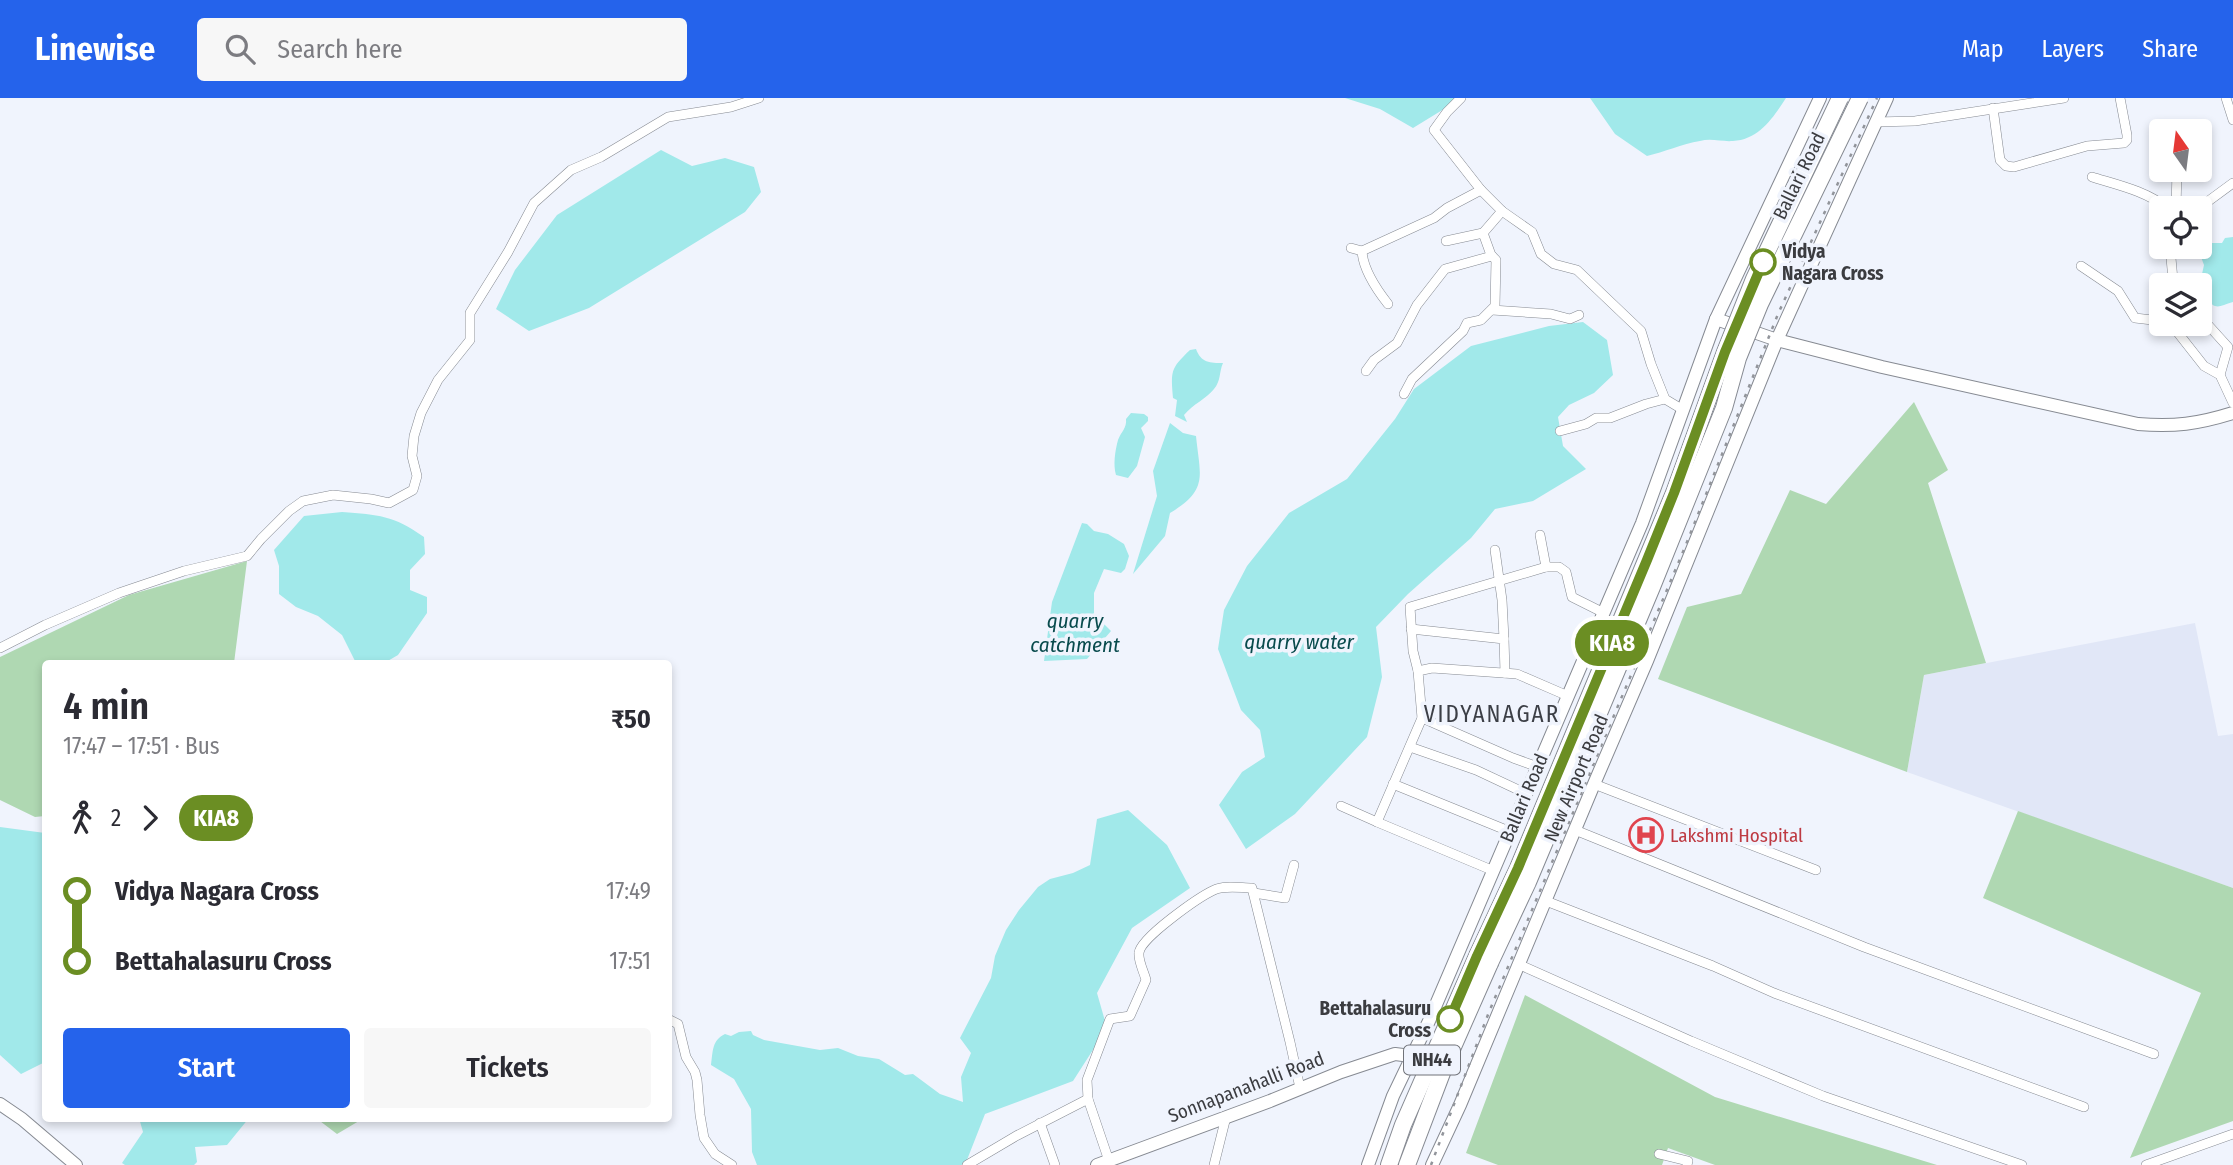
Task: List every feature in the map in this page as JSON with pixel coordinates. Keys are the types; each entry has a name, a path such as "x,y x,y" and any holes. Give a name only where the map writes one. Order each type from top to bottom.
{"highway":[{"name":"Ballari Road","path":"1407,1165 1518,868 1674,493 1754,279 1840,98"},
{"name":"Ballari Road","path":"1389,1165 1403,1125 1483,959 1528,882 1724,408 1738,358 1760,304 1860,98"}],"street":[{"path":"0,648 118,593 184,571 247,556 261,539 303,501 333,495 389,503 413,490 417,476 412,456 414,436 421,413 438,380 470,340 470,313 508,252 534,203 570,170 601,157 668,117 731,107 759,98"},
{"path":"1461,98 1434,130 1481,190 1502,211 1531,232 1541,254 1554,264 1577,270 1641,331 1665,399 1680,408"},
{"path":"1368,1165 1393,1096 1429,1021 1642,523 1717,319 1820,98"},
{"name":"New Airport Road","path":"1433,1165 1647,661 1777,340 1887,98"},
{"path":"1876,122 1915,121 2064,98"},
{"path":"1993,108 2000,160 2006,166 2014,167 2087,146 2124,143 2127,135 2120,98"},
{"path":"2226,98 2233,120"},
{"path":"2091,177 2149,197"},
{"path":"2212,198 2233,183"},
{"path":"1351,248 1362,251 1434,218 1481,190"},
{"path":"1446,241 1483,233 1502,211"},
{"path":"1404,394 1412,379 1463,331 1467,323 1481,320 1495,306 1496,260 1483,233"},
{"path":"1362,251 1365,265 1388,304"},
{"path":"1366,371 1374,360 1397,343 1417,305 1446,270 1492,256"},
{"path":"2081,266 2118,291 2135,318 2149,320"},
{"path":"1493,310 1551,314 1570,319 1579,315"},
{"path":"1717,319 1777,340 1882,367 2138,424 2165,426 2205,422 2233,413"},
{"path":"2212,329 2228,347 2220,375"},
{"path":"2180,336 2204,366 2220,375 2233,403"},
{"path":"1560,431 1586,424 1596,418 1610,418 1665,399"},
{"path":"1540,535 1546,567"},
{"path":"1495,550 1500,580 1505,673"},
{"path":"1377,822 1422,719 1410,607 1546,567 1559,566 1566,572 1572,597 1604,613"},
{"path":"1411,629 1503,639"},
{"path":"1418,670 1432,668 1517,674 1569,696"},
{"path":"1422,719 1538,767"},
{"path":"1410,747 1476,770 1527,794"},
{"path":"1393,784 1511,832"},
{"path":"1594,784 1816,870"},
{"path":"1341,806 1494,871"},
{"path":"1575,830 1864,947 2154,1054"},
{"path":"1254,893 1285,898 1294,865"},
{"path":"1103,1163 1088,1099 1087,1080 1110,1019 1130,1016 1146,980 1138,955 1141,947 1161,926 1188,905 1217,888 1252,888 1300,1088"},
{"path":"1546,901 1713,966 1774,993 2084,1107"},
{"path":"1520,965 1691,1041 1824,1096 2022,1165"},
{"path":"672,1021 678,1024 686,1057 695,1072 704,1138 715,1154 732,1165"},
{"name":"Sonnapanahalli Road","path":"1103,1163 1341,1072 1395,1054 1412,1056"},
{"path":"967,1165 1088,1099"},
{"path":"0,1104 76,1165"},
{"path":"1213,1165 1226,1116"},
{"path":"1040,1123 1055,1165"},
{"path":"2146,1165 2233,1134"},
{"path":"1659,1154 1688,1161 1687,1165"}],"shaded area":[{"path":"2195,623 2218,736 2233,734 2233,888 1907,772 1924,675"}],"green space":[{"path":"1914,402 1948,470 1928,483 1986,663 1924,675 1907,772 1658,679 1687,607 1741,594 1790,490 1826,504"},
{"path":"247,561 234,660 42,660 42,816 35,817 0,800 0,657 129,595"},
{"path":"2018,811 2233,888 2233,1121 2130,1158 2201,993 1983,898"},
{"path":"1525,995 1715,1097 1937,1165 1715,1165 1668,1148 1662,1165 1498,1165 1466,1153"},
{"path":"321,1122 357,1122 337,1134"}],"water":[{"path":"1345,98 1455,98 1444,109 1413,128 1380,109"},
{"path":"1590,98 1786,98 1764,127 1750,137 1733,141 1704,140 1647,156 1615,134"},
{"path":"661,150 692,166 725,158 754,167 761,192 745,212 589,308 529,331 496,309 515,270 557,215"},
{"path":"2233,237 2233,302 2215,306 2212,304 2212,273 2202,273 2202,259 2212,259 2212,243 2222,243 2225,238"},
{"name":"quarry water","path":"1583,322 1607,340 1613,375 1594,393 1569,405 1558,417 1563,446 1586,469 1533,501 1495,509 1471,538 1408,594 1376,627 1382,677 1367,737 1295,814 1246,849 1219,805 1242,772 1265,757 1260,730 1241,710 1218,649 1224,610 1247,566 1289,513 1347,479 1395,419 1414,389 1471,346 1549,326"},
{"path":"1196,349 1200,357 1207,361 1223,363 1214,389 1184,415 1187,422 1175,416 1177,400 1173,398 1172,376 1175,366 1190,350"},
{"path":"1131,413 1144,414 1148,421 1141,428 1145,437 1137,466 1128,478 1116,475 1115,453 1126,419"},
{"path":"1170,423 1183,433 1196,436 1199,481 1191,497 1170,513 1165,536 1133,574 1157,496 1153,471"},
{"path":"342,512 385,517 424,537 425,554 410,570 410,590 427,597 427,613 398,655 389,660 354,660 342,635 318,616 296,607 279,594 279,566 274,550 304,516"},
{"name":"quarry catchment","path":"1082,523 1124,544 1129,556 1121,573 1104,569 1094,593 1094,614 1111,631 1087,659 1044,661 1052,602"},
{"path":"1128,810 1167,845 1190,888 1132,928 1097,993 1107,1028 1073,1081 985,1114 965,1165 757,1165 752,1152 751,1109 734,1079 711,1065 718,1039 725,1034 731,1036 751,1031 753,1035 764,1040 820,1050 838,1048 858,1056 879,1059 905,1075 913,1074 940,1094 963,1102 961,1077 971,1053 960,1038 991,978 995,956 1006,930 1038,887 1050,879 1090,865 1097,819"},
{"path":"0,827 42,833 42,1064 21,1074 0,1055"},
{"path":"140,1122 246,1122 227,1145 195,1147 197,1162 194,1165 125,1165 122,1163 143,1132"}],"railway":[{"path":"1431,1165 1489,1012 1685,547 1778,314 1877,98"}],"bus line":[{"name":"KIA8","path":"1450,1019 1518,868 1647,560 1725,352 1763,262"}],"place":[{"name":"Vidya Nagara Cross","path":"1763,262"},
{"name":"Lakshmi Hospital","path":"1646,835"},
{"name":"Bettahalasuru Cross","path":"1450,1019"}],"district":[{"name":"VIDYANAGAR","path":"1492,714"}]}
